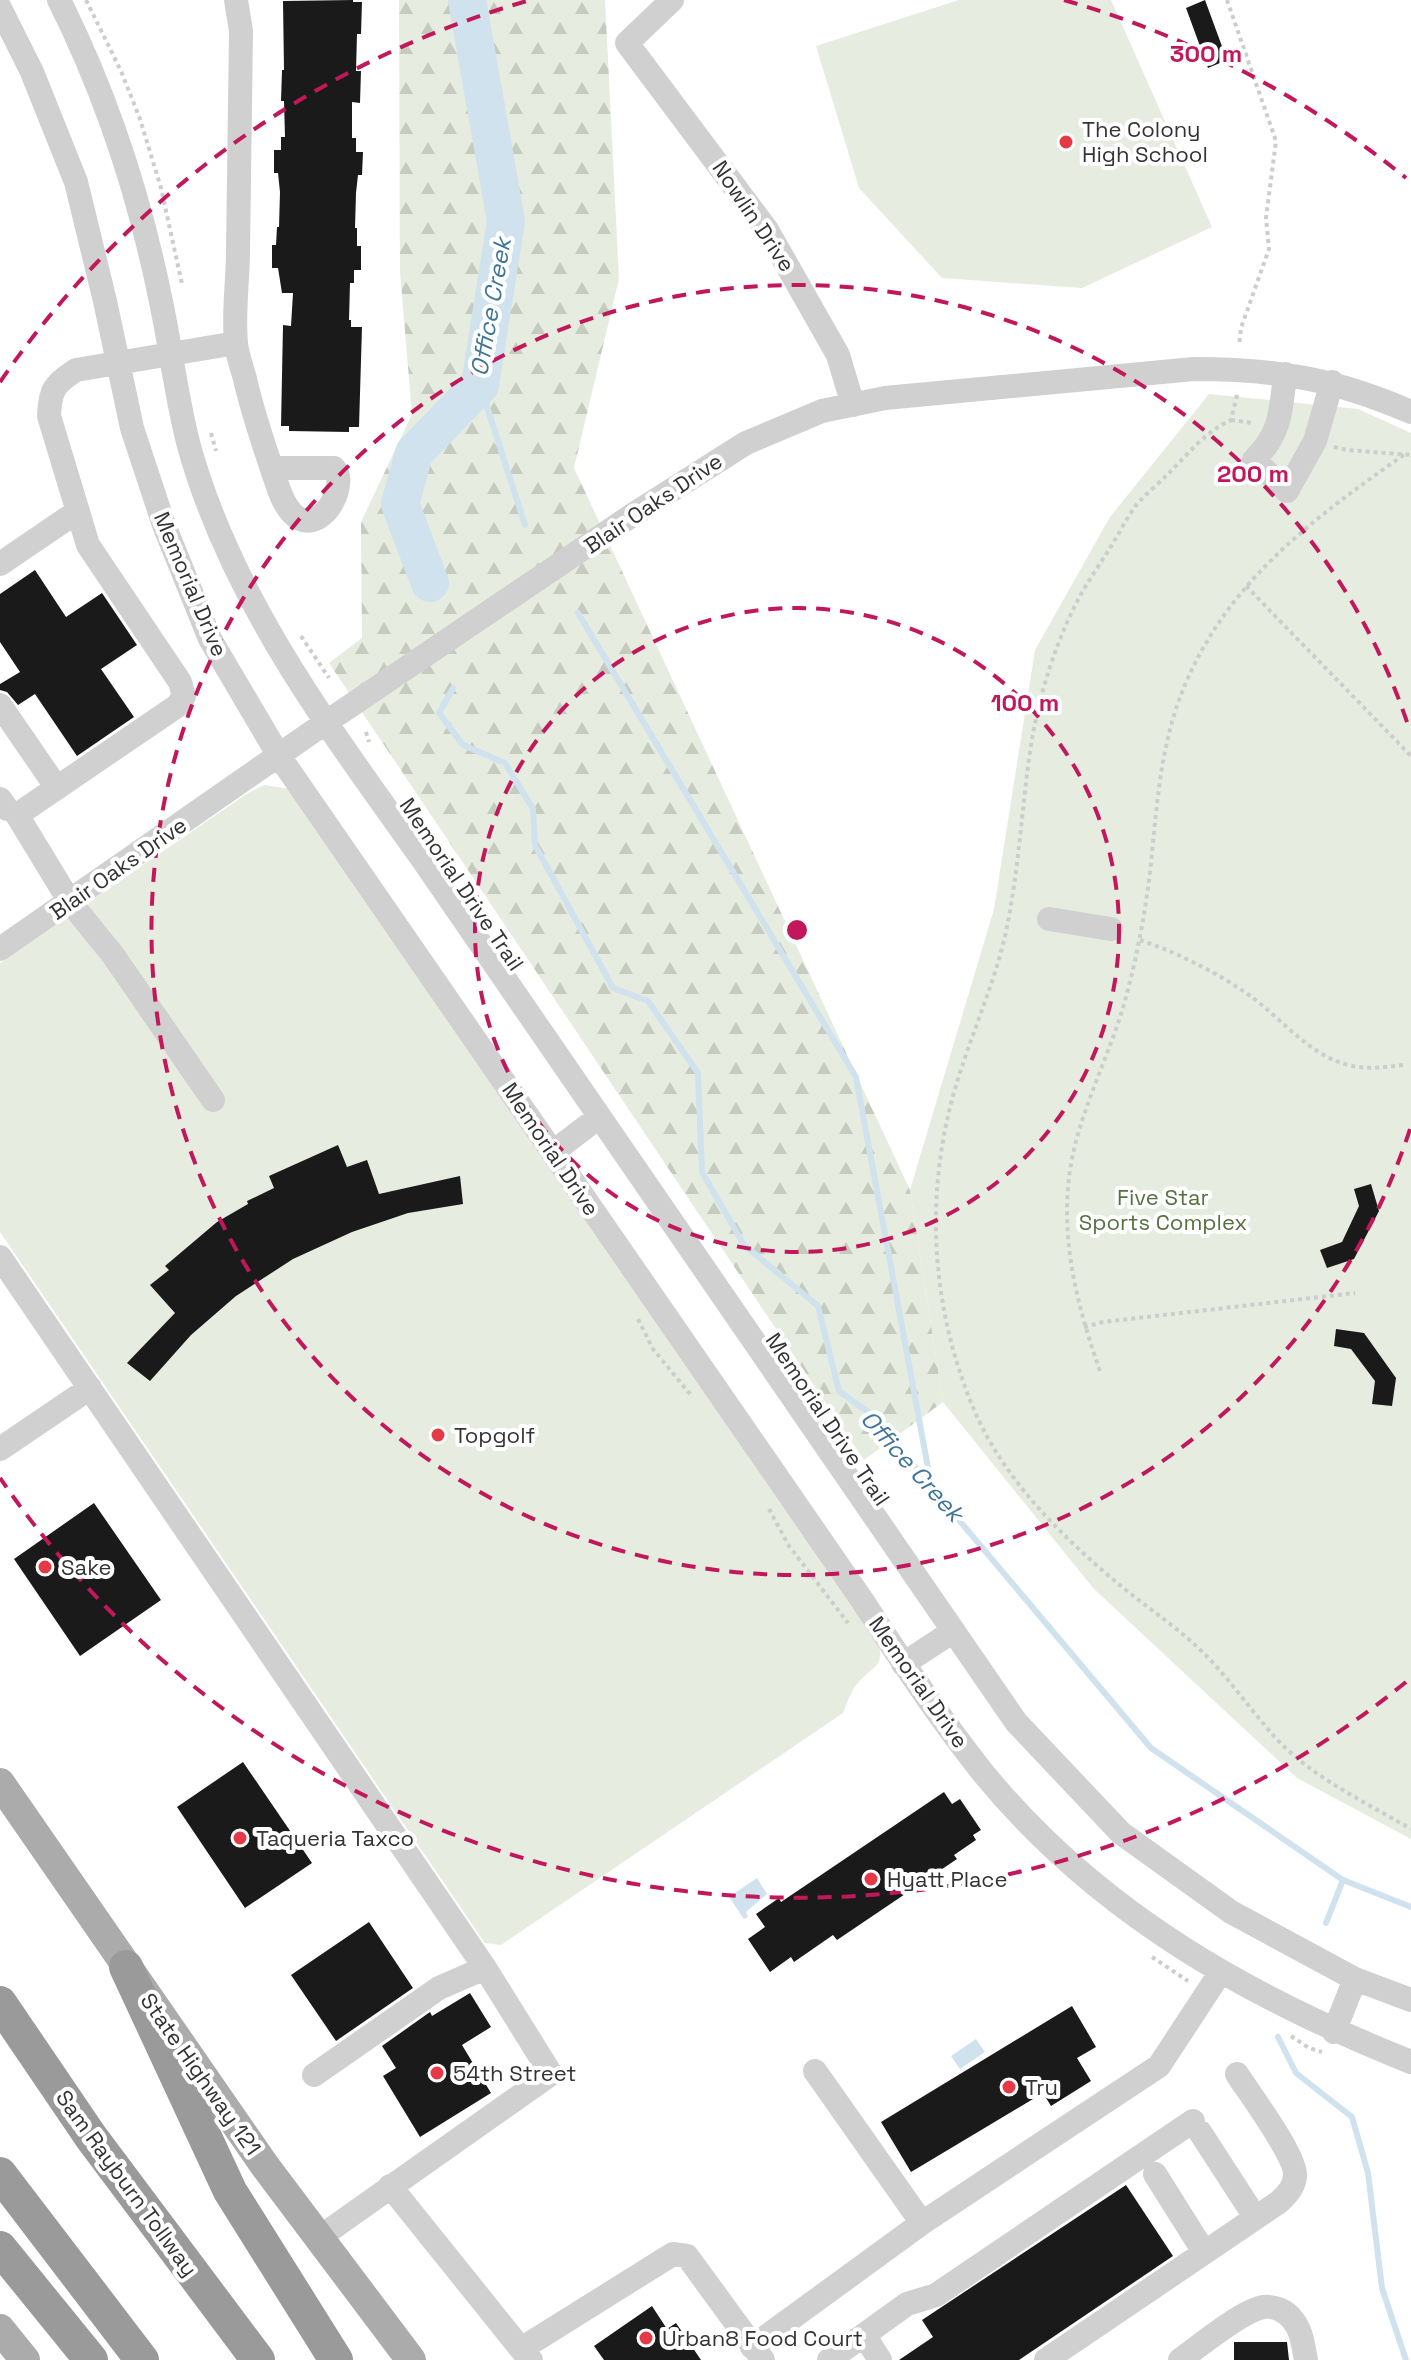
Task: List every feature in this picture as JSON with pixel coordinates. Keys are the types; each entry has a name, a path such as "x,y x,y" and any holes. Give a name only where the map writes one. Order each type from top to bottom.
{"highway":[{"path":"126,1967 230,2191 336,2360"},
{"name":"Sam Rayburn Tollway","path":"0,2003 91,2137 258,2360"},
{"path":"0,2174 142,2360"},
{"path":"0,2248 91,2360"}],"main road":[{"name":"State Highway 121","path":"0,1783 265,2166 411,2360"},
{"path":"0,2329 25,2360"}],"street":[{"path":"59,0 102,91 121,148 157,282 189,447 233,565 325,723 423,860 1016,1722 1121,1833 1231,1912 1355,1979 1411,2000"},
{"path":"236,0 241,31 236,343 256,428 272,468"},
{"name":"Nowlin Drive","path":"672,0 627,43 767,230 838,355 853,405"},
{"name":"Memorial Drive","path":"0,8 32,72 76,182 143,468 210,639 279,756 862,1600 903,1664 986,1775 1034,1828 1130,1912 1176,1947 1334,2032 1411,2062"},
{"path":"213,1100 113,955 70,902 6,809 57,788 177,706 184,696 180,682 88,545 49,416 50,399 57,382 76,370 116,361 236,343"},
{"name":"Blair Oaks Drive","path":"0,949 325,723 708,465 746,443 822,411 885,398 1073,378 1238,369 1332,382 1411,412"},
{"path":"1285,374 1281,414 1271,443 1254,460 1287,491 1315,441 1332,382"},
{"path":"0,564 78,511"},
{"path":"0,705 57,788"},
{"path":"1049,919 1111,929"},
{"path":"553,1152 599,1117"},
{"path":"0,1257 485,1968 551,2074 320,2237"},
{"path":"0,1449 90,1388"},
{"path":"903,1664 952,1632"},
{"path":"314,2075 439,1988 485,1968"},
{"path":"390,2186 526,2354 673,2254 687,2256 758,2354 922,2223 1159,2066 1220,1973"},
{"path":"1334,2032 1355,1979"},
{"path":"815,2071 922,2223"},
{"path":"1046,2360 1290,2191 1296,2174 1291,2157 1237,2074"},
{"path":"829,2360 907,2304 936,2295 1197,2126 1255,2217"},
{"path":"1155,2174 1204,2252"},
{"path":"1180,2360 1246,2314 1264,2307 1279,2308 1292,2319 1301,2334 1306,2360"},
{"path":"864,2335 880,2360"}],"path":[{"path":"1227,0 1276,141 1266,218 1269,249 1241,328 1239,346"},
{"path":"1237,395 1231,420 1213,430 1137,505 1079,598 1050,664 1029,757 1017,873 1005,935 957,1080 944,1132 935,1223 937,1266 951,1343 975,1411 999,1459 1019,1484 1074,1543 1120,1585 1197,1646 1273,1735 1295,1756 1326,1779 1411,1829"},
{"path":"1100,1371 1073,1283 1067,1243 1068,1186 1076,1144 1091,1093 1122,1011 1140,940 1167,733 1201,651 1223,615 1246,586 1310,523 1405,454"},
{"path":"1246,586 1411,756"},
{"path":"366,732 375,753"},
{"path":"1140,940 1168,949 1221,977 1259,1003 1327,1058 1370,1068 1403,1065"},
{"path":"1084,1327 1103,1322 1355,1293"}],"green space":[{"path":"399,0 605,0 619,279 574,468 910,1190 943,1402 864,1460 329,663 362,638 361,522 412,414 400,272"},
{"path":"959,0 1111,0 1212,227 1082,288 942,278 859,188 816,46"},
{"name":"Five Star Sports Complex","path":"1209,394 1358,409 1411,433 1411,1839 1297,1778 1093,1588 943,1402 910,1190 994,909 1035,650 1110,517"},
{"name":"Topgolf","path":"264,785 291,789 877,1639 879,1648 877,1665 855,1686 843,1713 501,1945 485,1943 0,1232 0,963"}],"water":[{"path":"757,1878 767,1894 746,1912 748,1917 744,1919 729,1897"},
{"path":"976,2039 985,2052 960,2069 951,2056"}],"building":[{"path":"1205,0 1227,60 1208,68 1186,8"},
{"path":"283,1 362,2 356,71 361,71 360,103 352,102 352,138 356,138 356,152 363,152 362,175 358,175 356,193 355,228 357,246 361,246 361,270 354,270 354,283 350,283 349,320 351,327 362,327 359,427 349,427 349,432 289,431 289,426 281,426 283,325 291,326 293,293 282,293 278,268 272,268 272,245 276,245 279,227 280,192 278,173 274,173 274,150 281,150 281,137 285,137 284,101 281,101"},
{"path":"35,570 66,617 102,593 137,645 101,669 134,717 77,756 35,694 18,705 7,692 0,690 0,684 20,672 0,642 0,594"},
{"path":"338,1145 347,1167 367,1160 379,1194 460,1176 463,1204 408,1213 352,1232 293,1259 236,1296 191,1335 150,1381 127,1363 175,1313 150,1285 169,1270 165,1266 217,1222 248,1204 247,1201 274,1188 269,1176"},
{"path":"1371,1184 1379,1211 1354,1259 1327,1268 1320,1250 1342,1242 1359,1206 1354,1189"},
{"path":"1336,1329 1364,1333 1396,1378 1392,1406 1372,1404 1375,1381 1351,1349 1334,1346"},
{"path":"94,1503 161,1600 80,1656 14,1559"},
{"path":"243,1762 312,1863 245,1908 177,1807"},
{"name":"Hyatt Place","path":"944,1792 952,1804 960,1799 981,1830 973,1835 976,1840 954,1855 957,1859 837,1940 833,1935 794,1962 791,1957 770,1972 748,1939 765,1927 756,1914 779,1898 781,1902"},
{"path":"369,1922 413,1988 336,2041 291,1975"},
{"path":"470,1993 491,2027 462,2045 491,2093 420,2137 383,2076 396,2068 382,2046 430,2012 432,2016"},
{"name":"Tru","path":"1072,2006 1096,2047 1077,2058 1091,2081 1051,2106 1043,2093 911,2172 881,2122"},
{"path":"1126,2185 1173,2256 1019,2360 899,2360 933,2337 922,2320"},
{"name":"Urban8 Food Court","path":"652,2306 667,2329 676,2323 701,2360 604,2360 594,2346"},
{"path":"1234,2342 1287,2342 1289,2360 1234,2360"}],"waterway":[{"name":"Office Creek","path":"430,583 400,504 414,453 480,385 506,221 467,0"},
{"path":"480,385 525,525"},
{"path":"578,613 856,1077 931,1484"},
{"name":"Office Creek","path":"453,688 439,713 463,745 505,763 533,809 535,845 613,988 648,1001 698,1073 702,1172 744,1245 818,1306 839,1391 875,1417 1151,1748 1343,1880 1411,1907"},
{"path":"1326,1923 1343,1880"},
{"path":"1278,2037 1296,2073 1352,2117 1368,2173 1382,2288 1406,2360"}],"place":[{"name":"The Colony High School","path":"1066,142"},
{"name":"Topgolf","path":"438,1435"},
{"name":"Sake","path":"45,1567"},
{"name":"Taqueria Taxco","path":"240,1838"},
{"name":"Hyatt Place","path":"871,1879"},
{"name":"54th Street","path":"437,2073"},
{"name":"Tru","path":"1009,2087"},
{"name":"Urban8 Food Court","path":"646,2338"}]}
